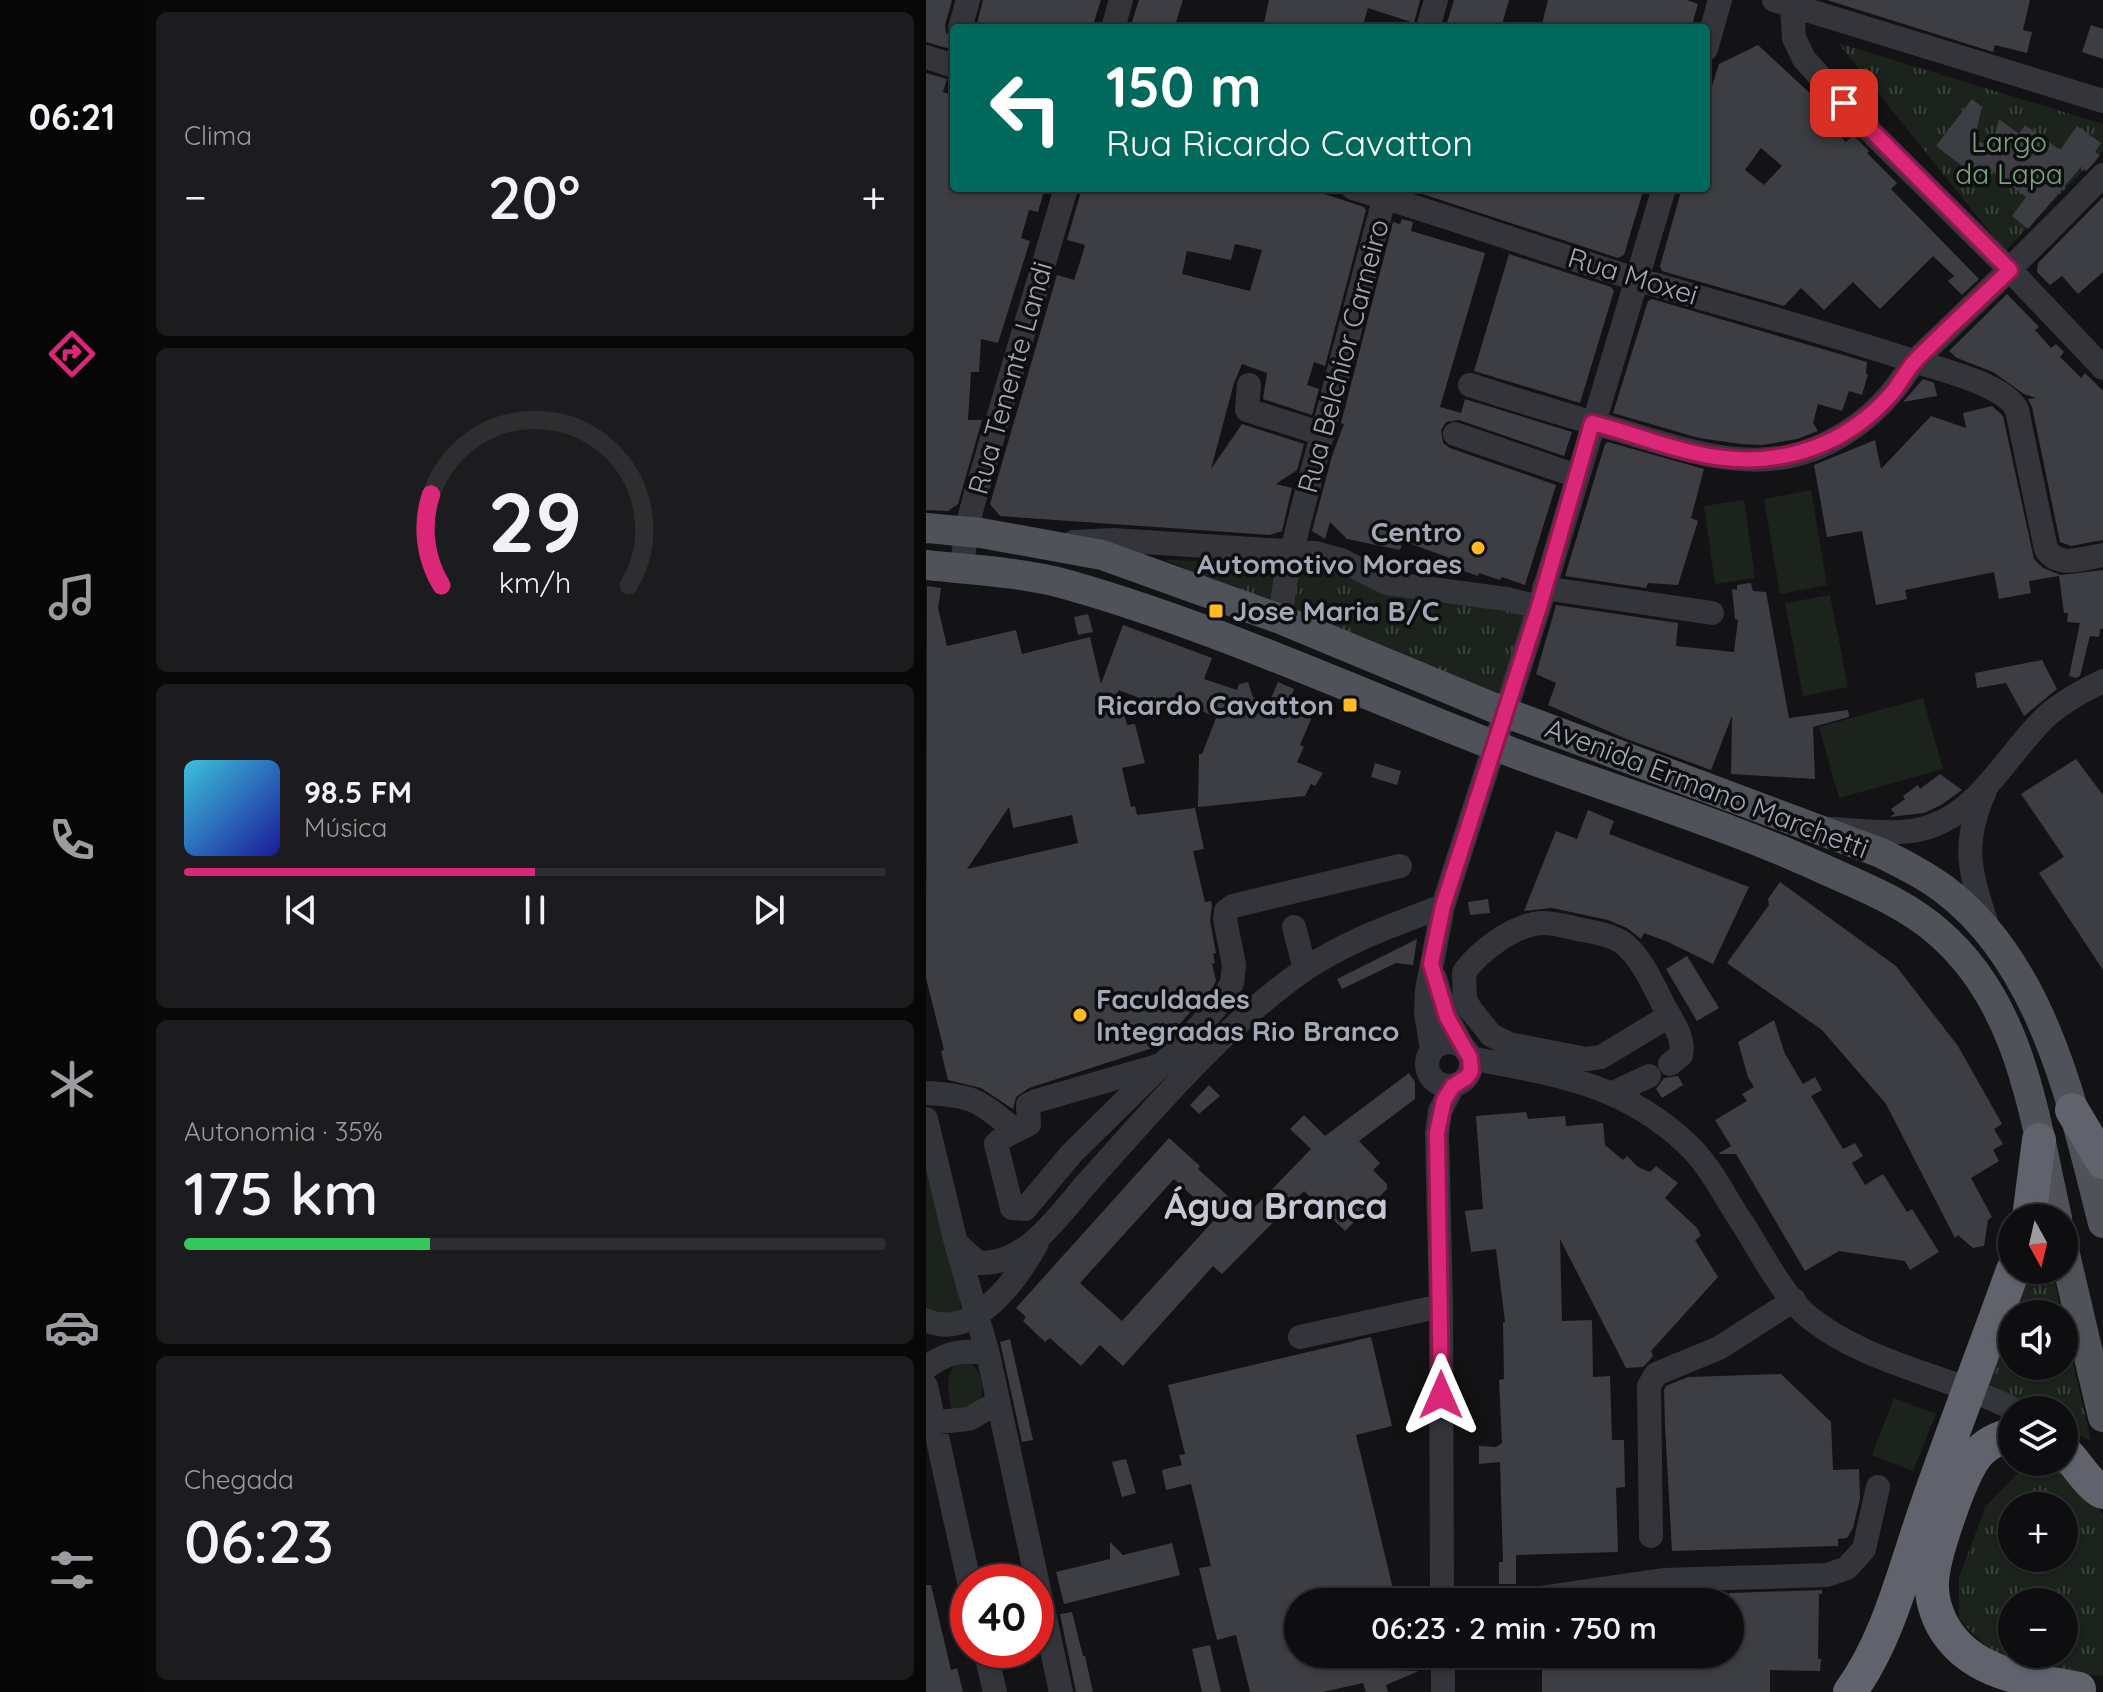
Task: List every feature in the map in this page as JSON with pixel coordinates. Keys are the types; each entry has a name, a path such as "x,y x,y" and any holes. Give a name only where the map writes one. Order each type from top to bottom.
{"highway":[{"path":"2072,1110 2103,1162"},
{"path":"2031,1204 2039,1140"},
{"path":"1850,1692 1888,1616 2008,1284"},
{"path":"1998,1440 1977,1455 1952,1507 1934,1570 1935,1608 1953,1640 1978,1662 2020,1678 2082,1688"},
{"path":"2078,1468 2096,1490 2103,1492"}],"main road":[{"name":"Avenida Ermano Marchetti","path":"926,528 1047,543 1102,555 1280,619 1504,712 1881,853 1914,870 1946,891 1990,936 2035,1004 2072,1110 2103,1223"},
{"name":"Avenida Ermano Marchetti","path":"926,565 1062,583 1223,637 1493,745 1775,847 1897,902 1938,932 1968,964 1995,1004 2022,1063 2054,1204"},
{"path":"2072,1284 2103,1417"}],"street":[{"path":"961,24 968,0"},
{"path":"1114,24 1121,0"},
{"path":"1429,24 1436,0"},
{"path":"1710,35 1720,0"},
{"path":"1783,4 2103,101"},
{"path":"1783,4 1804,59 1865,126 2010,270 2103,368"},
{"path":"926,57 950,61"},
{"path":"1470,385 1716,457 1786,457 1831,442 1891,394 1915,361 2103,175"},
{"name":"Rua Tenente Landi","path":"962,569 966,531 1065,192"},
{"path":"1554,1074 1445,1086 1432,1078 1427,1064 1432,1050 1426,1013 1431,964 1443,906 1541,598 1663,192"},
{"name":"Rua Moxei","path":"1386,193 1636,279 1836,336 1968,379 2006,395 2013,401 2050,557 2063,561 2103,555"},
{"name":"Rua Belchior Carneiro","path":"1280,619 1293,551 1386,193"},
{"path":"1249,385 1247,410 1323,434"},
{"path":"1455,434 1577,476"},
{"path":"1047,543 1113,540 1316,553 1341,560 1387,583 1506,599 1541,598 1712,613"},
{"path":"1813,829 1897,832 1930,826 1956,813 1988,785 2049,714 2081,691 2103,681"},
{"path":"1988,785 1974,815 1970,854 1971,873 1990,936"},
{"path":"1161,1065 1028,1105 1029,1124 996,1144 1009,1206 1025,1209 1072,1153 1161,1065 1224,998 1232,983 1234,965 1226,911 1233,906 1290,911 1400,866"},
{"path":"956,1243 978,1263 1012,1257 1042,1234 1183,1077 1242,1019 1305,969 1348,945 1443,906"},
{"path":"1290,911 1305,969"},
{"path":"1669,1016 1601,1057 1586,1059 1509,1044 1491,1035 1471,1010 1465,1000 1464,972 1490,946 1536,923 1566,926 1614,938 1625,944 1653,986 1669,1016 1683,1045 1681,1055 1670,1064"},
{"path":"1431,964 1447,1017 1467,1052 1471,1071 1440,1111 1437,1133 1442,1588"},
{"path":"1432,1050 1450,1042 1467,1052 1613,1093 1643,1108 1688,1145 1710,1171 1806,1316 1850,1344 1998,1403"},
{"path":"1613,1093 1649,1076"},
{"path":"926,1093 963,1096 977,1101 1015,1130"},
{"path":"926,1119 956,1243 988,1354 1061,1692"},
{"path":"926,1320 952,1325 976,1315 1019,1274 1042,1234"},
{"path":"1651,1536 1649,1386 1656,1374 1719,1348 1794,1300"},
{"path":"1300,1337 1441,1306"},
{"path":"926,1368 946,1354 959,1351 988,1354"},
{"path":"926,1386 930,1422 965,1564"},
{"path":"930,1422 969,1419 998,1402"},
{"path":"1608,1588 1663,1580 1827,1575 1847,1568 1864,1549 1878,1487"},
{"path":"989,1668 995,1692"},
{"path":"1443,1668 1443,1692"}],"green space":[{"name":"Largo da Lapa","path":"1838,43 2103,124 2103,150 2005,251"},
{"path":"1811,490 1827,585 1780,594 1764,499"},
{"path":"1744,500 1755,578 1715,584 1704,506"},
{"path":"1165,560 1282,563 1275,605"},
{"path":"1301,564 1339,567 1385,592 1421,600 1475,603 1524,616 1499,694 1291,610"},
{"path":"1830,595 1848,687 1803,696 1785,603"},
{"path":"1923,698 1943,769 1839,798 1819,727"},
{"path":"926,1146 959,1291 961,1311 951,1316 926,1307"},
{"path":"2021,1284 2055,1284 2059,1300 2015,1300"},
{"path":"1998,1346 1998,1380 2077,1380 2091,1441 2078,1433 2078,1396 2012,1396 1985,1381"},
{"path":"970,1363 982,1382 979,1404 952,1415 949,1376 955,1364"},
{"path":"1894,1398 1936,1414 1913,1471 1872,1455"},
{"path":"2015,1476 2071,1476 2103,1515 2103,1675 2041,1668 2078,1668 2078,1588 1998,1588 1998,1654 1982,1643 1959,1619 1959,1577 1986,1506 1998,1494 1998,1572 2078,1572 2078,1492 2000,1492"}],"building":[{"path":"926,0 952,0 945,25 950,49 926,42"},
{"path":"983,0 1101,0 1093,24 977,24"},
{"path":"1139,0 1183,0 1175,24 1131,24"},
{"path":"1269,0 1420,0 1414,23 1368,8 1363,24 1264,23"},
{"path":"1454,0 1509,0 1502,24 1447,24"},
{"path":"1548,0 1687,0 1698,4 1692,24 1542,24"},
{"path":"1827,0 2030,0 2023,30 2032,32 2027,53 1995,45 1993,52"},
{"path":"2091,25 2103,29 2103,59 2082,52"},
{"path":"1758,45 1834,119 1829,125 1846,142 1853,135 1869,151 1867,153 1897,183 1891,189 1979,279 1962,295 1948,281 1954,276 1933,256 1880,309 1853,282 1824,310 1801,288 1784,306 1662,271 1660,266 1681,192 1710,192 1710,92 1719,64","holes":["1761,148 1782,166 1764,185 1745,170"]},
{"path":"926,73 947,79 943,92 950,95 950,192 1044,192 1038,212 1029,210 1021,238 1030,241 998,343 981,339 979,372 971,372 968,420 982,420 958,504 948,511 926,510"},
{"path":"1972,99 1982,107 1974,141 1992,145 1999,119 2019,134 2025,125 2060,150 2077,126 2101,143 2095,152 2100,155 2093,164 2086,171 2081,167 2028,229 2012,216 2026,197 1988,167 1979,179 1936,146"},
{"path":"1081,192 1318,192 1364,207 1366,210 1325,366 1314,362 1307,385 1319,389 1312,415 1263,399 1267,373 1242,364 1211,469 1242,424 1304,444 1297,470 1276,484 1292,488 1282,531 1270,535 1000,516 990,504 1057,275 1074,280 1085,245 1067,240","holes":["1235,244 1262,250 1250,291 1182,274 1187,251 1231,260"]},
{"path":"1416,192 1643,192 1624,255 1618,258"},
{"path":"2103,197 2103,272 2078,294 2062,276 2050,285 2037,272 2038,263"},
{"path":"1402,219 1413,222 1411,231 1485,253 1440,407 1461,413 1465,399 1572,432 1564,456 1459,420 1446,422 1441,430 1443,443 1450,448 1556,485 1525,585 1502,577 1500,580 1479,573 1478,576 1452,567 1455,560 1403,541 1400,550 1347,539 1330,522 1325,539 1312,531 1344,424 1341,423 1393,222 1400,224"},
{"path":"1509,254 1611,287 1614,291 1580,403 1474,371"},
{"path":"2007,294 2039,327 2035,330 2051,348 2056,344 2064,352 2060,357 2081,378 2085,373 2103,391 2103,540 2071,546 2060,542 2028,399 2036,398 2024,394 1993,372 1957,358 1949,351"},
{"path":"1652,299 1867,362 1868,374 1862,395 1849,391 1842,411 1818,404 1813,423 1818,431 1797,439 1762,445 1699,438 1613,413 1648,301"},
{"path":"1923,379 1934,383 1937,396 1903,402"},
{"path":"1992,406 2003,416 2034,559 2043,568 2061,575 2103,570 2103,629 2100,629 2099,637 2090,636 2080,676 2076,678 2069,676 2080,623 2067,622 2068,613 2064,613 2059,576 2029,581 2031,593 1999,599 1994,572 1905,590 1907,599 1876,605 1862,531 1827,537 1814,465 1875,440 1881,469 1931,416 1966,428 1963,413"},
{"path":"1608,442 1704,469 1691,518 1698,521 1678,585 1648,583 1646,588 1565,576"},
{"path":"1751,583 1753,591 1766,592 1789,718 1848,710 1849,717 1813,727 1815,779 1731,774 1732,716 1711,770 1624,738 1548,705 1556,683 1536,674 1556,605 1678,623 1676,646 1734,652 1738,620 1735,619 1732,589 1737,590 1737,585"},
{"path":"927,586 941,588 938,608 947,646 1016,630 1022,654 1090,637 1101,684 1123,625 1212,658 1204,679 1237,690 1239,684 1248,682 1253,697 1269,703 1278,682 1294,689 1287,708 1312,717 1300,745 1304,747 1297,762 1323,773 1315,786 1311,784 1305,796 1198,807 1199,754 1202,754 1216,718 1193,706 1189,716 1118,690 1127,725 1135,724 1145,763 1122,768 1131,807 1135,806 1137,815 1195,808 1204,849 1193,851 1205,902 1211,901 1212,905 1210,921 1216,953 1213,954 1215,963 1212,964 1216,981 1159,1046 1029,1088 1016,1097 1013,1109 981,1088 948,1080 941,1051 944,1050 926,978","holes":["1009,807 1013,828 1072,815 1078,843 967,869"]},
{"path":"1088,614 1093,632 1078,635 1074,617"},
{"path":"2042,660 2057,689 2024,716 2006,683 1977,688 1975,673"},
{"path":"2076,759 2103,795 2103,970 2039,873 2064,857 2021,794"},
{"path":"1375,763 1401,771 1397,785 1371,777"},
{"path":"1940,774 1962,790 1924,813 1889,817 1895,814 1891,809 1905,799 1903,796 1918,785 1920,789"},
{"path":"1588,810 1614,821 1609,834 1749,887 1713,964 1644,933 1641,939 1627,928 1608,920 1552,908 1524,911 1556,831 1577,839"},
{"path":"1780,882 1896,966 1958,1046 2002,1124 1994,1129 2003,1144 1993,1150 1999,1161 1971,1178 1992,1217 1988,1220 1984,1246 1973,1248 1958,1235 1955,1238 1886,1104 1822,1030 1727,963 1769,905 1768,899"},
{"path":"1488,899 1490,913 1470,915 1468,902"},
{"path":"1417,939 1413,965 1396,963 1342,989 1337,979"},
{"path":"1687,956 1719,1008 1697,1021 1666,969"},
{"path":"1774,1020 1785,1054 1803,1084 1815,1077 1822,1090 1811,1096 1843,1149 1855,1143 1863,1156 1852,1163 1865,1185 1883,1174 1907,1212 1912,1209 1939,1252 1910,1270 1905,1261 1839,1251 1805,1271 1736,1154 1718,1154 1731,1146 1715,1120 1747,1101 1742,1094 1754,1087 1738,1042"},
{"path":"1409,1073 1415,1082 1415,1099 1359,1141 1380,1163 1373,1170 1387,1184 1387,1189 1345,1231 1304,1191 1222,1274 1213,1266 1123,1366 1100,1345 1081,1366 1050,1338 1045,1342 1023,1321 1026,1317 1016,1308 1169,1138 1248,1214 1311,1149 1290,1129 1304,1115 1325,1136","holes":["1174,1179 1216,1218 1122,1321 1080,1283"]},
{"path":"1678,1076 1683,1085 1662,1098 1656,1089 1664,1078"},
{"path":"1209,1085 1220,1096 1199,1114 1190,1105"},
{"path":"1526,1112 1528,1119 1565,1116 1566,1126 1603,1123 1605,1145 1623,1160 1627,1156 1638,1167 1650,1172 1656,1166 1678,1183 1665,1198 1697,1228 1701,1236 1695,1240 1718,1277 1651,1351 1653,1356 1643,1367 1626,1368 1560,1239 1562,1321 1592,1320 1593,1377 1610,1376 1612,1440 1624,1440 1625,1487 1616,1488 1618,1552 1516,1555 1516,1584 1499,1584 1499,1562 1503,1562 1500,1462 1479,1464 1479,1446 1496,1447 1502,1443 1499,1380 1504,1379 1505,1322 1496,1249 1471,1252 1465,1211 1483,1209 1476,1116"},
{"path":"1371,1337 1392,1426 1356,1435 1393,1588 1284,1588 1284,1668 1419,1671 1386,1685 1388,1692 1366,1692 1363,1683 1323,1692 1250,1692 1236,1635 1217,1640 1199,1568 1211,1566 1191,1484 1166,1490 1162,1470 1182,1465 1179,1455 1185,1454 1168,1385"},
{"path":"1010,1339 1033,1440 1022,1442 1000,1342"},
{"path":"1781,1374 1831,1422 1833,1470 1859,1469 1860,1499 1853,1528 1847,1538 1838,1539 1838,1546 1672,1551 1665,1426 1666,1386 1688,1377"},
{"path":"1126,1459 1136,1493 1122,1497 1112,1462"},
{"path":"1110,1542 1123,1555 1172,1543 1180,1575 1064,1604 1056,1572 1110,1559"},
{"path":"926,1585 931,1585 950,1668 957,1668 963,1692 926,1692"},
{"path":"1822,1590 1819,1594 1820,1671 1770,1670 1770,1692 1542,1692 1542,1668 1744,1668 1744,1593"},
{"path":"1072,1612 1093,1692 1076,1692 1060,1614"},
{"path":"1210,1645 1221,1692 1202,1692 1192,1649"}],"place":[{"name":"Centro Automotivo Moraes","path":"1478,548"},
{"name":"Jose Maria B/C","path":"1216,611"},
{"name":"Ricardo Cavatton","path":"1350,705"},
{"name":"Faculdades Integradas Rio Branco","path":"1080,1015"}],"district":[{"name":"Água Branca","path":"1276,1206"}],"route":[{"path":"1441,1395 1437,1133 1444,1100 1453,1086 1467,1077 1471,1064 1468,1052 1447,1017 1431,964 1443,906 1539,607 1592,423 1716,457 1763,459 1808,451 1831,442 1853,427 1891,394 1915,361 2010,270 1844,103"}]}
